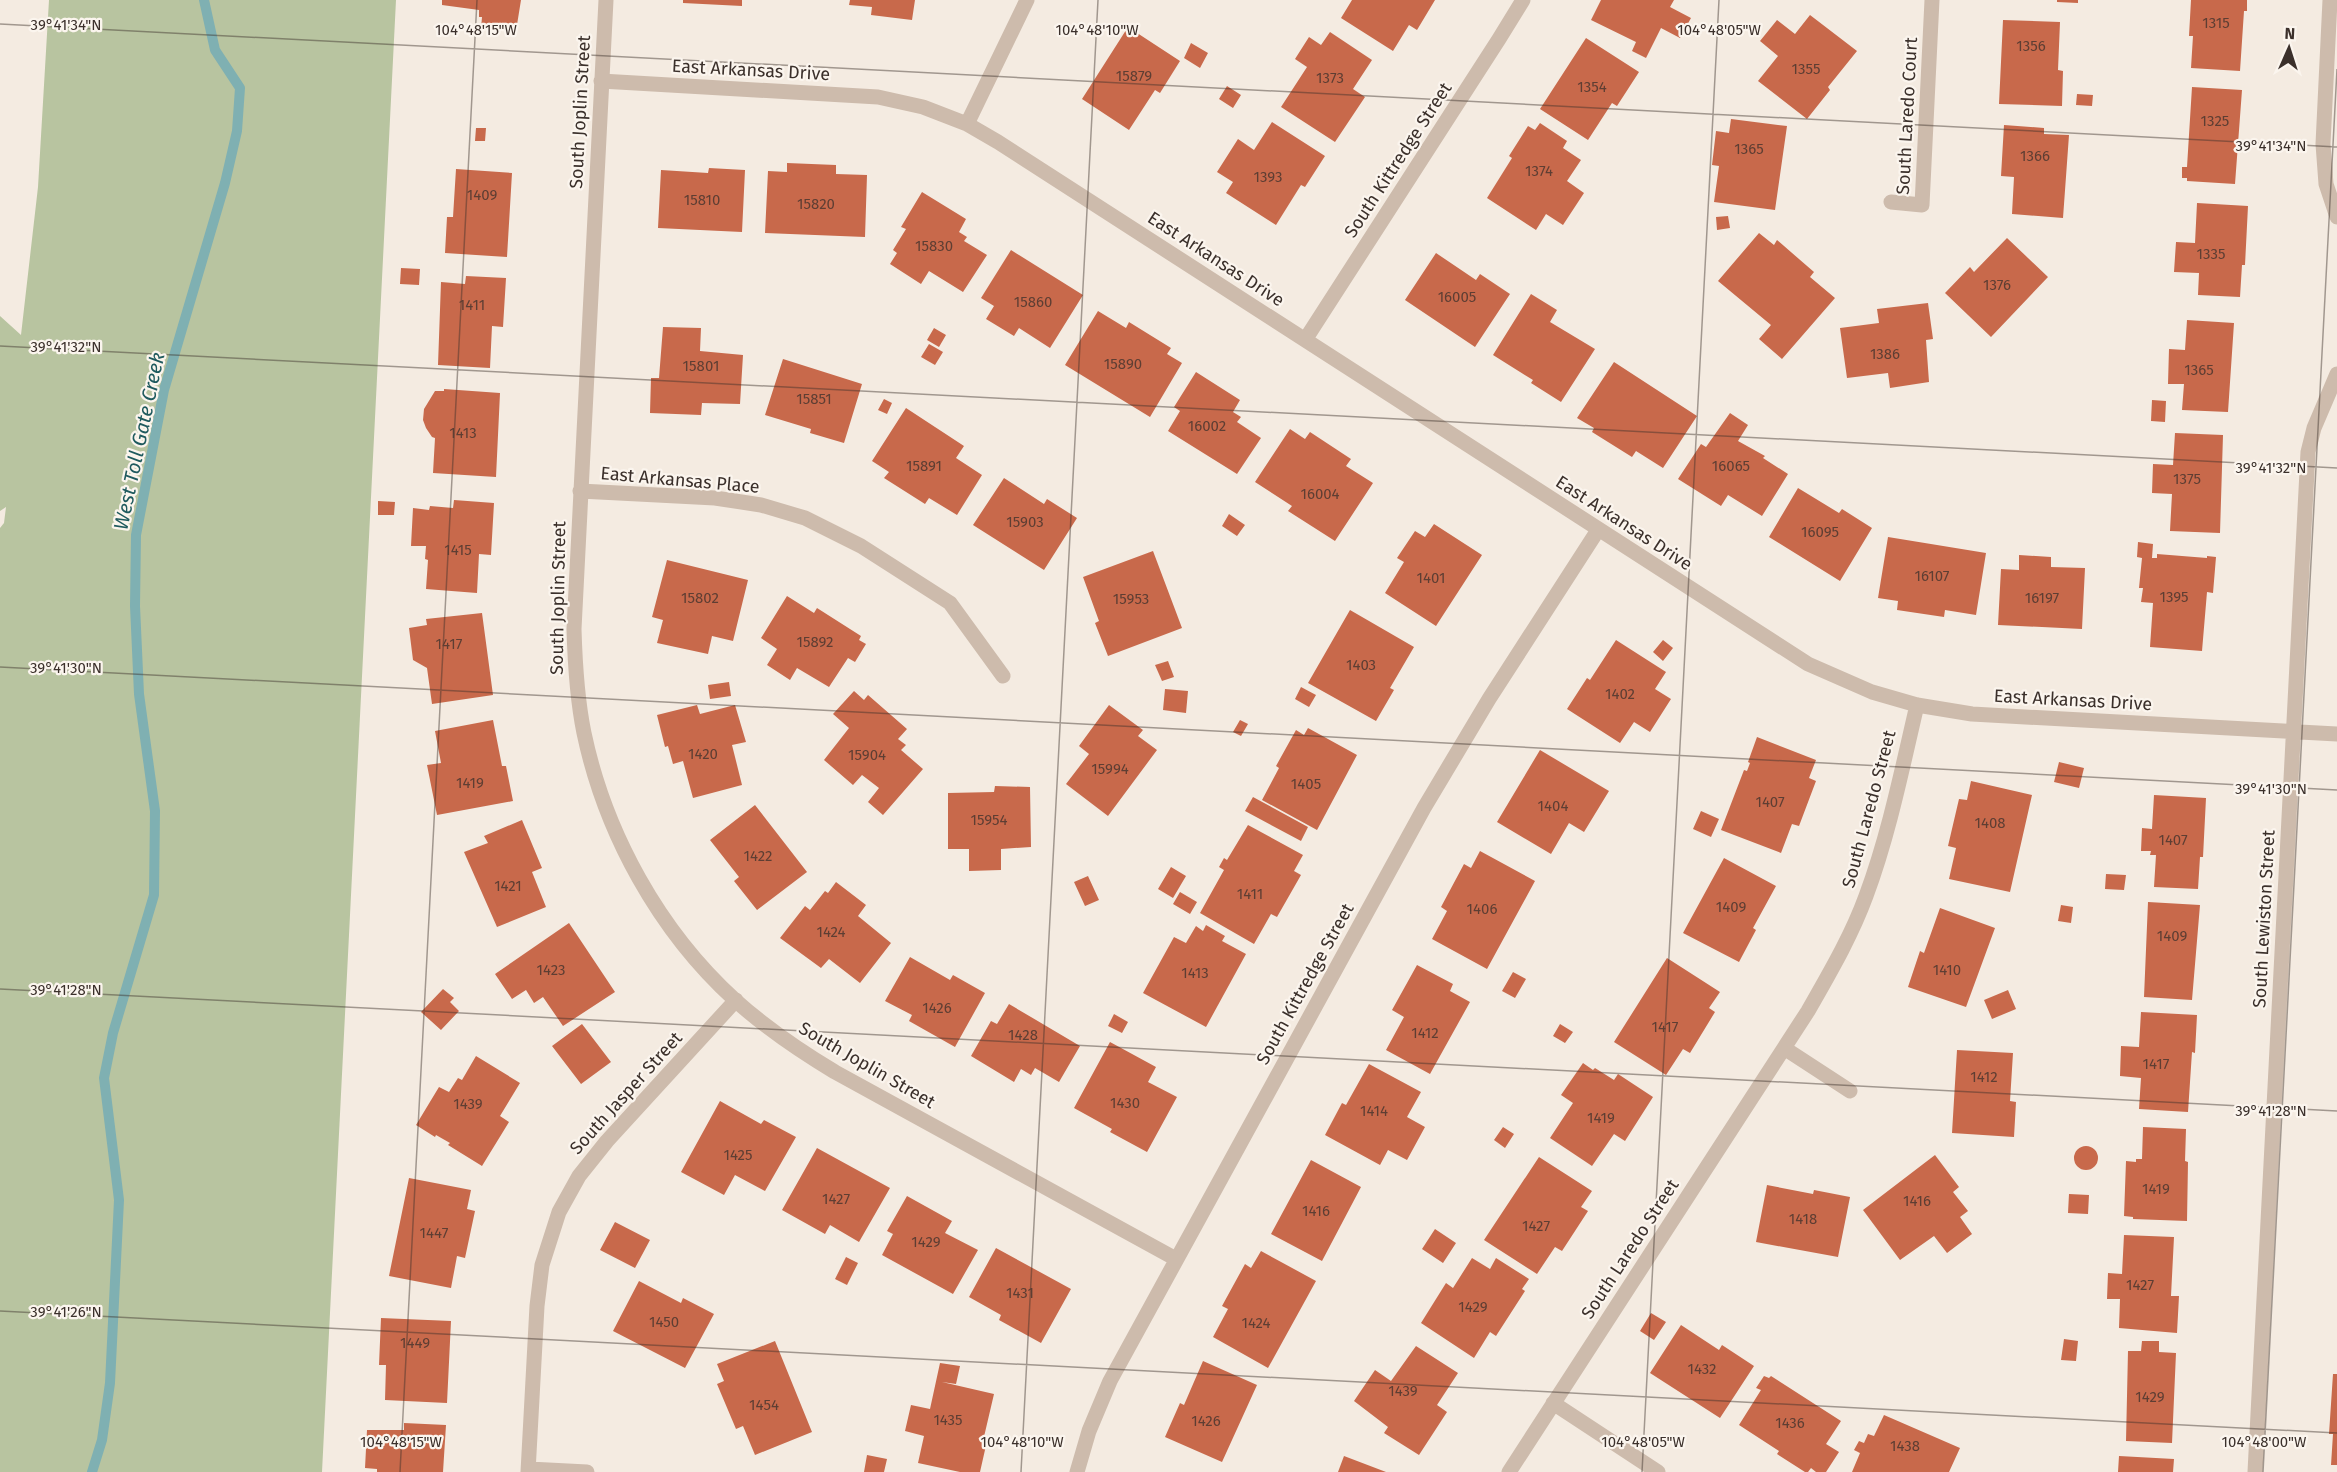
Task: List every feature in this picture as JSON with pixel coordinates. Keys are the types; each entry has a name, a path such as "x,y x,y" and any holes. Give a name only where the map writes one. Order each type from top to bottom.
{"street":[{"name":"South Joplin Street","path":"606,0 573,629 576,682 585,734 598,785 617,834 646,890 696,959 736,1000 798,1049 835,1072 1176,1259"},
{"path":"967,124 1027,0"},
{"name":"South Kittredge Street","path":"1305,340 1522,0"},
{"name":"South Laredo Court","path":"1891,202 1922,205 1932,0"},
{"path":"2330,0 2323,144 2326,184 2337,217"},
{"name":"East Arkansas Drive","path":"601,81 878,97 923,107 967,124 1808,664 1872,692 1917,705 1972,714 2337,734"},
{"name":"South Lewiston Street","path":"2255,1472 2308,452 2314,428 2337,374"},
{"name":"East Arkansas Place","path":"580,491 714,498 761,505 805,518 861,546 950,603 1003,676"},
{"name":"South Kittredge Street","path":"1077,1472 1089,1431 1110,1381 1424,808 1489,699 1598,530"},
{"name":"South Laredo Street","path":"1509,1472 1784,1048 1840,955 1866,897 1891,817 1917,705"},
{"name":"South Jasper Street","path":"587,1472 529,1470 537,1306 542,1265 560,1212 579,1176 607,1141 736,1000"},
{"path":"1784,1048 1850,1091"},
{"path":"1553,1403 1658,1472"}],"green space":[{"path":"49,0 396,0 322,1472 0,1472 0,528 4,523 6,507 0,511 0,316 21,335 38,187"}],"building":[{"path":"442,0 521,0 516,31 481,29 482,17 479,17 479,10 442,5"},
{"path":"683,0 742,0 742,6 683,3"},
{"path":"850,0 915,0 912,20 871,15 872,7 849,5"},
{"path":"1352,0 1435,0 1417,30 1409,25 1393,51 1341,18"},
{"path":"1601,0 1674,0 1670,7 1691,18 1680,38 1661,28 1646,58 1632,51 1636,42 1591,20"},
{"path":"2057,0 2078,0 2078,3 2057,2"},
{"path":"2191,0 2247,0 2247,11 2244,11 2240,71 2191,68 2193,36 2189,36"},
{"path":"1810,15 1857,51 1828,87 1830,90 1807,119 1758,81 1778,56 1760,41 1777,20 1795,34"},
{"path":"2003,20 2060,22 2058,70 2063,71 2062,106 1999,104"},
{"path":"1128,27 1180,61 1160,93 1155,90 1129,130 1082,99"},
{"path":"1330,32 1372,60 1353,89 1365,97 1335,142 1281,107 1307,67 1295,59 1309,37 1321,45"},
{"path":"1586,38 1639,72 1617,106 1612,103 1588,140 1540,109"},
{"path":"1191,43 1208,53 1200,68 1184,58"},
{"path":"1227,86 1241,95 1233,108 1219,99"},
{"path":"2192,87 2242,90 2235,184 2187,181 2187,178 2182,178 2182,167 2187,167"},
{"path":"2077,94 2093,95 2092,106 2076,105"},
{"path":"1731,119 1787,126 1775,210 1714,202 1719,166 1712,165 1716,131 1729,133"},
{"path":"1272,122 1325,156 1305,187 1301,185 1276,225 1226,193 1233,182 1217,172 1238,139 1254,150"},
{"path":"1540,123 1567,141 1563,148 1581,160 1567,181 1584,193 1563,225 1546,214 1536,230 1487,198 1512,158 1509,156 1528,126 1535,130"},
{"path":"2004,125 2044,128 2044,134 2069,135 2063,218 2012,214 2014,177 2001,176"},
{"path":"476,128 486,128 485,141 475,141"},
{"path":"787,163 836,165 836,174 867,175 865,237 765,233 768,171 787,172"},
{"path":"709,168 745,170 742,232 658,228 661,170 708,173"},
{"path":"456,169 512,173 507,257 445,253 447,217 453,217"},
{"path":"922,192 966,219 959,232 967,237 964,241 987,255 963,292 929,271 921,284 890,264 897,253 893,250 906,229 901,227"},
{"path":"2197,203 2248,206 2245,265 2242,265 2240,297 2198,295 2199,273 2174,272 2176,242 2195,243"},
{"path":"1728,216 1730,228 1717,230 1716,217"},
{"path":"1759,233 1774,245 1777,240 1814,272 1810,277 1835,298 1782,359 1759,339 1771,325 1718,281"},
{"path":"2007,238 2048,277 1991,337 1945,293 1970,267 1974,272"},
{"path":"1011,250 1083,295 1050,348 1019,328 1014,336 986,319 994,306 981,298"},
{"path":"1436,253 1476,280 1480,274 1510,294 1475,347 1405,300"},
{"path":"401,268 420,269 419,285 400,284"},
{"path":"466,276 506,278 503,327 492,326 490,368 438,365 441,282 465,284"},
{"path":"1531,294 1557,310 1550,322 1595,349 1561,402 1531,383 1533,380 1493,355"},
{"path":"1928,303 1933,339 1926,340 1929,382 1890,388 1888,373 1847,378 1840,328 1879,323 1877,309"},
{"path":"1098,311 1126,328 1129,322 1171,348 1167,354 1182,363 1150,417 1065,365"},
{"path":"2187,320 2234,323 2228,412 2182,410 2184,384 2168,384 2169,349 2185,350"},
{"path":"663,327 701,328 700,351 743,355 740,404 702,403 701,415 650,413 651,378 659,378"},
{"path":"934,328 946,335 939,347 927,340"},
{"path":"929,344 943,352 935,365 921,357"},
{"path":"783,359 862,384 844,443 810,433 811,429 765,415"},
{"path":"1614,362 1697,416 1663,468 1636,451 1632,457 1592,432 1594,428 1577,418"},
{"path":"1196,372 1240,400 1233,412 1241,417 1237,422 1261,438 1237,474 1168,431 1180,411 1174,407"},
{"path":"444,389 500,393 496,477 433,473 435,438 426,428 423,420 424,409 435,391 444,391"},
{"path":"884,399 892,403 887,414 878,410"},
{"path":"2152,400 2166,401 2165,422 2151,421"},
{"path":"906,408 964,446 956,458 982,475 957,515 929,498 925,504 884,478 889,472 872,461"},
{"path":"1730,413 1748,425 1738,441 1765,456 1763,458 1788,474 1762,516 1728,495 1721,506 1678,479 1701,444 1706,447"},
{"path":"1290,429 1305,439 1310,432 1351,459 1346,466 1373,483 1335,541 1288,511 1292,506 1255,482"},
{"path":"2175,433 2223,435 2220,533 2170,531 2172,494 2152,493 2153,464 2173,465"},
{"path":"1004,478 1044,504 1047,499 1077,518 1044,570 973,525"},
{"path":"1798,488 1839,513 1842,509 1872,528 1840,581 1769,537"},
{"path":"454,500 494,503 491,555 479,554 477,593 426,589 428,560 425,559 426,546 411,546 413,508 429,510 430,506 453,508"},
{"path":"378,501 395,502 394,515 378,515"},
{"path":"1229,514 1245,525 1237,536 1222,526"},
{"path":"1434,524 1482,555 1436,626 1385,593 1404,562 1397,558 1415,531 1425,537"},
{"path":"1888,537 1986,553 1976,615 1945,610 1944,617 1897,610 1898,601 1878,598"},
{"path":"2138,542 2153,544 2152,558 2157,558 2157,554 2216,557 2213,593 2207,592 2202,651 2150,647 2153,603 2141,602 2143,588 2139,588 2142,558 2137,557"},
{"path":"1153,551 1182,628 1108,656 1095,623 1099,621 1083,577"},
{"path":"2019,555 2051,557 2051,567 2085,568 2082,629 1998,625 2001,569 2019,570"},
{"path":"667,560 748,580 733,641 712,636 708,654 657,643 663,620 652,617"},
{"path":"787,596 814,613 817,608 861,636 859,640 866,644 855,662 848,658 829,687 797,668 790,680 767,665 777,649 761,638"},
{"path":"1350,610 1414,647 1390,688 1394,690 1376,721 1308,683"},
{"path":"482,613 493,695 432,704 427,668 413,660 409,628 427,625 426,619"},
{"path":"1616,640 1666,672 1655,689 1671,699 1650,732 1634,722 1620,743 1567,709 1587,678 1590,680"},
{"path":"1663,640 1673,648 1663,661 1653,652"},
{"path":"1168,661 1174,677 1162,681 1155,665"},
{"path":"729,682 731,696 710,699 708,685"},
{"path":"1301,687 1316,695 1309,707 1295,699"},
{"path":"1165,689 1188,691 1186,713 1163,710"},
{"path":"854,691 864,700 868,695 907,729 898,739 906,745 901,750 923,769 883,815 868,802 879,788 862,775 853,785 824,760 849,728 833,714"},
{"path":"697,705 700,714 735,705 746,742 732,745 742,785 693,798 683,761 673,764 668,746 665,747 657,715"},
{"path":"1109,705 1143,730 1138,736 1157,750 1108,816 1066,784 1089,754 1079,746"},
{"path":"493,720 502,766 506,766 513,801 437,815 427,765 441,763 435,731"},
{"path":"1240,720 1248,724 1241,736 1233,732"},
{"path":"1308,728 1357,755 1317,830 1262,800 1279,768 1276,766 1296,730 1304,735"},
{"path":"1757,737 1816,760 1809,778 1816,781 1799,826 1792,824 1781,853 1721,830 1744,770 1747,771"},
{"path":"1540,750 1609,791 1584,832 1569,823 1551,854 1497,822"},
{"path":"2059,762 2084,768 2079,788 2054,782"},
{"path":"1971,781 2032,795 2010,892 1949,879 1956,848 1948,846 1959,799 1967,800"},
{"path":"995,786 1030,787 1031,847 1001,849 1001,870 969,871 969,849 948,849 948,793 994,792"},
{"path":"2154,795 2206,798 2203,857 2200,857 2198,889 2154,887 2156,855 2150,855 2151,851 2141,851 2142,828 2152,829"},
{"path":"1253,797 1308,827 1301,841 1245,811"},
{"path":"755,805 807,872 757,910 734,881 739,877 710,840"},
{"path":"1701,811 1719,819 1711,837 1693,829"},
{"path":"522,820 542,868 532,872 546,907 497,927 464,852 488,843 484,836"},
{"path":"1248,825 1303,855 1294,871 1301,875 1277,917 1271,914 1254,944 1200,913 1224,870 1219,867 1224,858 1227,860"},
{"path":"1480,851 1535,881 1487,969 1432,939 1447,911 1441,907 1464,864 1471,868"},
{"path":"1724,858 1776,886 1753,928 1756,930 1739,962 1683,933"},
{"path":"1171,867 1186,876 1173,898 1158,889"},
{"path":"2106,874 2126,875 2124,890 2105,889"},
{"path":"1088,876 1099,900 1085,906 1074,882"},
{"path":"836,882 866,905 858,916 891,943 860,983 829,959 821,968 780,938 805,906 810,910 825,891 828,893"},
{"path":"1180,892 1197,902 1190,914 1173,904"},
{"path":"2148,902 2200,905 2192,1000 2144,997"},
{"path":"2061,905 2073,907 2071,923 2058,921"},
{"path":"1940,908 1995,928 1966,1007 1908,987 1920,951 1924,953"},
{"path":"569,923 615,992 563,1026 543,997 534,1003 526,990 512,999 495,974"},
{"path":"1206,925 1225,936 1222,941 1246,954 1206,1027 1143,993 1174,937 1186,943 1196,926 1203,931"},
{"path":"910,957 950,980 953,975 985,993 955,1047 909,1021 912,1015 885,1001"},
{"path":"1667,958 1720,992 1709,1008 1715,1012 1690,1053 1683,1049 1666,1075 1614,1042"},
{"path":"1417,965 1453,984 1450,991 1470,1002 1430,1074 1386,1050 1404,1017 1392,1010"},
{"path":"1513,972 1526,979 1515,998 1502,991"},
{"path":"443,989 454,998 450,1002 459,1011 441,1030 421,1012"},
{"path":"2008,990 2016,1009 1992,1019 1984,1000"},
{"path":"1009,1004 1080,1046 1059,1082 1035,1068 1031,1075 1021,1069 1014,1082 971,1056 991,1021 997,1024"},
{"path":"2141,1012 2197,1015 2188,1112 2139,1109 2141,1078 2120,1076 2121,1046 2139,1047"},
{"path":"1114,1014 1128,1022 1122,1033 1108,1026"},
{"path":"582,1024 611,1062 581,1084 552,1046"},
{"path":"1560,1024 1573,1032 1565,1043 1553,1036"},
{"path":"1110,1042 1156,1067 1148,1082 1177,1097 1147,1152 1110,1132 1112,1129 1074,1108"},
{"path":"1957,1050 2013,1053 2010,1101 2016,1102 2014,1137 1952,1133"},
{"path":"476,1056 520,1083 500,1116 509,1122 482,1166 448,1145 450,1143 416,1125 439,1087 449,1092 458,1078 462,1080"},
{"path":"1583,1063 1614,1080 1618,1074 1653,1097 1625,1141 1614,1134 1592,1166 1550,1138 1573,1103 1561,1095"},
{"path":"1369,1064 1421,1092 1407,1117 1425,1127 1407,1160 1388,1150 1380,1165 1325,1135 1342,1103 1346,1105"},
{"path":"720,1101 761,1124 764,1120 796,1137 765,1191 735,1175 724,1195 681,1172"},
{"path":"1503,1127 1514,1134 1505,1148 1494,1140"},
{"path":"2143,1127 2186,1129 2187,1221 2133,1219 2133,1217 2124,1216 2126,1161 2136,1162 2136,1159 2142,1159"},
{"path":"2086,1146 2094,1150 2098,1158 2094,1166 2086,1170 2078,1166 2074,1158 2078,1150"},
{"path":"817,1148 890,1188 859,1242 830,1225 825,1234 782,1210"},
{"path":"1935,1155 1959,1187 1953,1192 1968,1211 1960,1217 1972,1234 1947,1253 1934,1236 1900,1260 1863,1210"},
{"path":"1539,1157 1592,1191 1581,1207 1588,1211 1562,1251 1555,1247 1537,1274 1484,1240"},
{"path":"1311,1160 1361,1187 1322,1261 1271,1234"},
{"path":"409,1178 471,1190 467,1209 475,1211 465,1258 457,1256 451,1288 389,1276"},
{"path":"1767,1185 1813,1194 1814,1190 1850,1197 1838,1257 1756,1242"},
{"path":"2069,1194 2089,1195 2088,1214 2068,1213"},
{"path":"907,1196 952,1221 945,1233 978,1250 953,1294 882,1255 893,1234 887,1231"},
{"path":"615,1222 650,1240 635,1268 600,1250"},
{"path":"1435,1229 1456,1243 1443,1263 1422,1249"},
{"path":"2124,1235 2174,1237 2171,1296 2179,1296 2177,1333 2119,1328 2120,1299 2107,1299 2108,1273 2122,1274"},
{"path":"996,1248 1071,1289 1041,1343 999,1320 1001,1315 969,1297"},
{"path":"1261,1251 1316,1281 1268,1368 1213,1337 1228,1309 1222,1306 1245,1264 1251,1268"},
{"path":"846,1257 858,1263 847,1285 835,1279"},
{"path":"1472,1258 1490,1269 1496,1258 1529,1279 1522,1289 1525,1291 1496,1336 1490,1332 1474,1358 1421,1323 1446,1283 1453,1288"},
{"path":"639,1281 681,1303 683,1298 714,1314 685,1368 613,1331"},
{"path":"1651,1313 1666,1322 1654,1340 1640,1331"},
{"path":"381,1318 451,1321 447,1403 385,1400 386,1365 379,1365"},
{"path":"1681,1325 1719,1350 1722,1345 1754,1366 1720,1418 1650,1373"},
{"path":"2064,1339 2078,1341 2076,1361 2061,1360"},
{"path":"775,1341 812,1432 755,1455 743,1426 736,1429 717,1384 724,1381 717,1364"},
{"path":"2142,1341 2159,1341 2159,1352 2176,1353 2172,1443 2126,1441 2128,1351 2141,1351"},
{"path":"1416,1346 1458,1373 1437,1405 1447,1412 1419,1455 1384,1433 1388,1427 1354,1401 1375,1370 1391,1381"},
{"path":"1203,1361 1257,1385 1222,1462 1165,1437 1180,1403 1184,1405"},
{"path":"940,1363 960,1366 956,1384 942,1382 994,1394 983,1441 987,1441 980,1472 960,1472 918,1463 924,1436 905,1431 911,1405 930,1409"},
{"path":"2333,1374 2337,1374 2337,1465 2331,1465 2333,1434 2329,1434"},
{"path":"1764,1376 1769,1378 1771,1376 1841,1421 1826,1444 1839,1452 1826,1472 1816,1472 1811,1468 1805,1472 1777,1454 1779,1451 1739,1425 1761,1390 1756,1388"},
{"path":"1884,1415 1960,1448 1949,1472 1852,1472 1860,1453 1854,1450 1859,1441 1864,1443 1868,1434 1874,1436"},
{"path":"404,1423 446,1425 443,1472 377,1472 377,1469 365,1468 367,1430 404,1430"},
{"path":"867,1455 887,1459 884,1472 864,1472"},
{"path":"1344,1456 1386,1472 1338,1472"},
{"path":"2119,1456 2174,1459 2173,1472 2118,1472"}],"waterway":[{"name":"West Toll Gate Creek","path":"92,1472 102,1440 110,1383 119,1200 104,1078 113,1033 154,895 155,811 139,694 135,606 136,535 164,390 225,183 237,131 240,88 215,50 204,0"}]}
